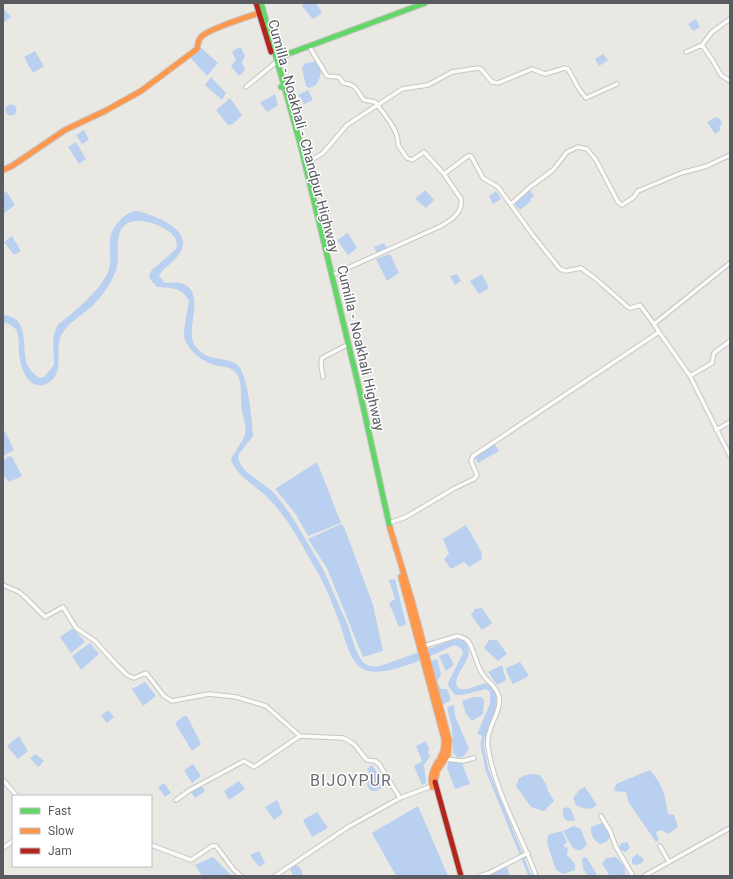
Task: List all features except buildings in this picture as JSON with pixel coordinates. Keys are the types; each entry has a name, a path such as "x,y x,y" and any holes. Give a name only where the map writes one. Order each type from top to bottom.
{"main road":[{"name":"Cumilla - Noakhali - Chandpur Highway","path":"256,3 272,48 283,86 379,486 386,524 422,647"},
{"path":"261,3 272,48"},
{"path":"276,61 309,46 425,3"},
{"path":"3,170 12,166 65,130 141,92 197,49 199,39 204,35 223,26 259,13"},
{"name":"Cumilla - Noakhali Highway","path":"283,86 305,164 332,275 379,486 436,698"},
{"path":"436,698 449,740 449,746 446,759 436,772 433,783 458,876"},
{"path":"436,698 445,744 442,755 432,770 430,776 461,876"}],"street":[{"path":"686,52 702,45 712,32 730,20"},
{"path":"702,45 724,78 730,81"},
{"path":"309,46 327,76 337,76 343,83 350,83 355,87 364,100 374,101 397,134 399,140 398,145 407,158 412,160 424,152 444,174 461,199 462,203 455,217 440,226 332,275"},
{"path":"246,87 276,61"},
{"path":"305,164 323,153 347,125 402,89 407,87 428,85 452,72 472,68 481,69 492,82 498,83 532,69 545,74 565,68 568,69 579,89 586,98 617,84"},
{"path":"511,204 530,187 553,170 567,152 578,147 587,149 596,160 619,203 622,205 634,197 638,191 681,173 706,166 730,155"},
{"path":"444,174 469,156 483,178 498,187 560,269 566,272 581,268 629,308 640,305 657,327 690,376 730,456"},
{"path":"654,324 730,263"},
{"path":"389,523 406,517 455,488 474,479 476,475 471,461 473,456 659,332"},
{"path":"690,376 713,362 714,353 730,341"},
{"path":"322,376 320,365 322,358 345,346"},
{"path":"716,430 730,422"},
{"path":"3,585 19,592 45,617 63,607 76,628 95,641 127,674 134,678 146,673 168,699 177,701 209,694 236,697 266,706 300,736"},
{"path":"422,647 457,636 462,637 469,643 483,675 496,690 499,697 498,706 489,732 488,745 492,766 504,801 536,876"},
{"path":"176,800 190,790 244,761 254,768 300,736 343,738 350,740 367,760 375,761 379,764 400,798"},
{"path":"446,759 463,761 474,758"},
{"path":"3,780 16,795"},
{"path":"275,876 348,827 400,798 433,783"},
{"path":"601,816 610,831 616,847 633,876"},
{"path":"644,876 730,828"},
{"path":"3,848 12,842"},
{"path":"152,845 191,860 212,846 216,846 234,870 241,876"},
{"path":"660,846 669,862"},
{"path":"480,876 490,873 527,853"}],"water":[{"path":"303,3 316,3 322,13 313,19 302,6"},
{"path":"3,8 11,17 3,23"},
{"path":"696,19 700,27 693,31 688,24"},
{"path":"200,47 218,63 207,76 190,57"},
{"path":"238,48 241,48 245,56 242,62 245,70 240,75 238,75 231,66 236,60 232,52"},
{"path":"35,51 44,66 33,73 24,57"},
{"path":"603,54 608,60 599,66 595,59"},
{"path":"316,61 319,63 321,69 319,79 316,85 309,88 306,86 302,68 304,64"},
{"path":"211,77 226,93 222,100 205,85"},
{"path":"308,90 313,100 304,104 298,95"},
{"path":"275,94 278,105 267,112 260,103"},
{"path":"230,98 242,115 233,124 228,125 216,110"},
{"path":"11,104 15,106 17,110 15,114 11,116 7,114 5,110 7,106"},
{"path":"716,117 720,119 722,124 719,127 721,130 715,134 707,122"},
{"path":"84,130 89,140 82,144 76,135"},
{"path":"76,142 86,159 79,164 68,147"},
{"path":"425,190 434,200 426,208 415,199"},
{"path":"530,190 534,196 530,199 531,201 520,210 513,202"},
{"path":"6,191 15,205 4,213 3,194"},
{"path":"496,191 501,199 493,204 489,196"},
{"path":"138,211 165,221 180,233 183,240 182,248 176,258 162,271 159,276 165,283 180,283 188,287 193,293 194,310 192,337 198,350 213,358 235,363 239,367 246,385 252,419 253,436 239,454 241,465 250,475 272,491 297,525 326,576 347,623 360,658 369,666 380,666 456,639 463,640 468,647 469,653 458,675 456,681 457,687 460,689 468,689 485,683 492,687 495,693 495,707 486,737 477,734 490,704 490,692 486,689 462,695 455,695 448,686 463,653 461,648 455,645 408,665 382,671 372,672 363,669 354,660 325,587 297,536 268,498 242,476 233,464 231,459 245,435 239,378 233,370 205,361 192,351 184,337 189,301 183,293 171,288 157,287 149,278 152,270 176,249 177,242 167,230 150,223 140,221 132,221 122,228 119,233 118,261 115,273 108,287 98,300 62,334 59,346 57,372 54,378 46,384 37,385 26,376 21,362 16,330 12,326 3,322 3,315 12,317 18,321 23,334 27,364 32,372 39,378 44,377 54,365 53,340 57,326 89,298 102,282 108,272 110,240 113,230 124,217"},
{"path":"348,233 357,248 348,255 337,240"},
{"path":"12,236 21,251 14,255 4,242"},
{"path":"384,243 387,248 377,253 374,247"},
{"path":"390,254 399,273 387,281 376,259"},
{"path":"457,274 461,281 455,285 450,276"},
{"path":"482,274 489,288 479,294 470,281"},
{"path":"5,431 14,450 3,456 3,432"},
{"path":"494,443 499,451 478,463 474,456"},
{"path":"10,456 12,457 22,476 9,482 3,475 3,460"},
{"path":"317,462 341,523 308,536 295,513 275,489"},
{"path":"341,524 344,527 373,605 383,651 363,657 327,568 308,539"},
{"path":"466,525 481,551 482,559 469,567 464,562 451,569 444,559 449,554 443,539"},
{"path":"395,579 406,624 399,627 389,603 395,599 389,580"},
{"path":"482,608 492,623 482,630 471,615 475,609"},
{"path":"73,628 85,642 71,653 60,637"},
{"path":"489,640 497,640 507,654 498,661 484,648"},
{"path":"90,643 99,654 81,670 72,656"},
{"path":"448,653 454,665 446,671 439,656"},
{"path":"437,659 441,674 437,682 441,689 447,689 451,700 440,706 431,661"},
{"path":"520,662 529,676 513,684 506,668"},
{"path":"502,665 506,680 497,685 488,672"},
{"path":"145,682 156,696 143,706 132,689"},
{"path":"474,697 481,697 484,700 483,714 472,721 466,714 462,701"},
{"path":"454,705 455,716 469,749 463,757 458,758 453,753 452,727 447,707"},
{"path":"108,710 114,717 107,723 101,716"},
{"path":"184,716 187,716 201,744 192,751 175,723"},
{"path":"19,736 28,751 18,759 7,746"},
{"path":"426,741 430,756 424,765 426,783 422,785 414,766 422,761 416,746"},
{"path":"36,754 44,761 38,767 30,758"},
{"path":"449,761 462,763 470,784 455,789 447,768"},
{"path":"193,764 201,776 192,783 184,770"},
{"path":"372,765 385,786 376,791 371,791 367,785 369,773 367,769"},
{"path":"650,770 663,790 668,814 674,815 678,827 668,834 661,830 656,832 659,840 656,842 629,803 626,792 614,791 616,784"},
{"path":"534,774 540,775 554,801 544,811 531,807 516,786 519,778"},
{"path":"239,781 245,789 229,800 224,791"},
{"path":"164,783 171,793 165,797 158,787"},
{"path":"201,785 205,791 195,798 191,792"},
{"path":"585,787 597,805 589,809 576,805 573,798 579,790"},
{"path":"277,800 283,813 274,820 265,807"},
{"path":"418,806 448,876 396,876 372,833"},
{"path":"567,807 571,809 575,820 569,821 565,819 563,809"},
{"path":"317,812 328,828 312,837 303,820"},
{"path":"601,823 606,826 610,838 606,842 600,844 593,837 591,827"},
{"path":"574,826 581,829 587,845 581,850 576,850 571,845 563,831"},
{"path":"561,831 567,842 563,846 568,848 567,855 575,864 575,870 563,874 556,870 547,843 548,835"},
{"path":"627,842 630,847 626,852 618,849 621,843"},
{"path":"259,851 265,863 259,867 250,855"},
{"path":"637,854 644,859 642,863 637,865 632,864 632,858"},
{"path":"213,857 232,876 202,876 195,865"},
{"path":"586,857 596,873 595,876 588,876 583,869 582,858"},
{"path":"616,857 624,866 626,875 610,876 602,864 606,858"},
{"path":"296,865 301,869 303,876 293,875 290,868"},
{"path":"507,867 510,876 491,875 500,869"}],"waterway":[{"path":"484,733 482,745 487,770 530,876"}],"railway":[{"path":"144,3 349,526 483,876"}],"traffic: fast":[{"path":"261,3 300,143 359,388 390,528"},
{"path":"277,58 425,3"},
{"path":"270,49 274,48"}],"traffic: slow":[{"path":"3,170 12,166 65,130 105,111 141,91 197,49 201,37 211,30 259,13"},
{"path":"390,528 412,601 449,740 448,755 437,771 435,782"},
{"path":"401,577 444,738 443,752 435,767 431,779 432,787"}],"traffic: jam":[{"path":"256,3 271,52"},
{"path":"435,782 461,876"}],"district":[{"name":"BIJOYPUR","path":"351,780"}]}
